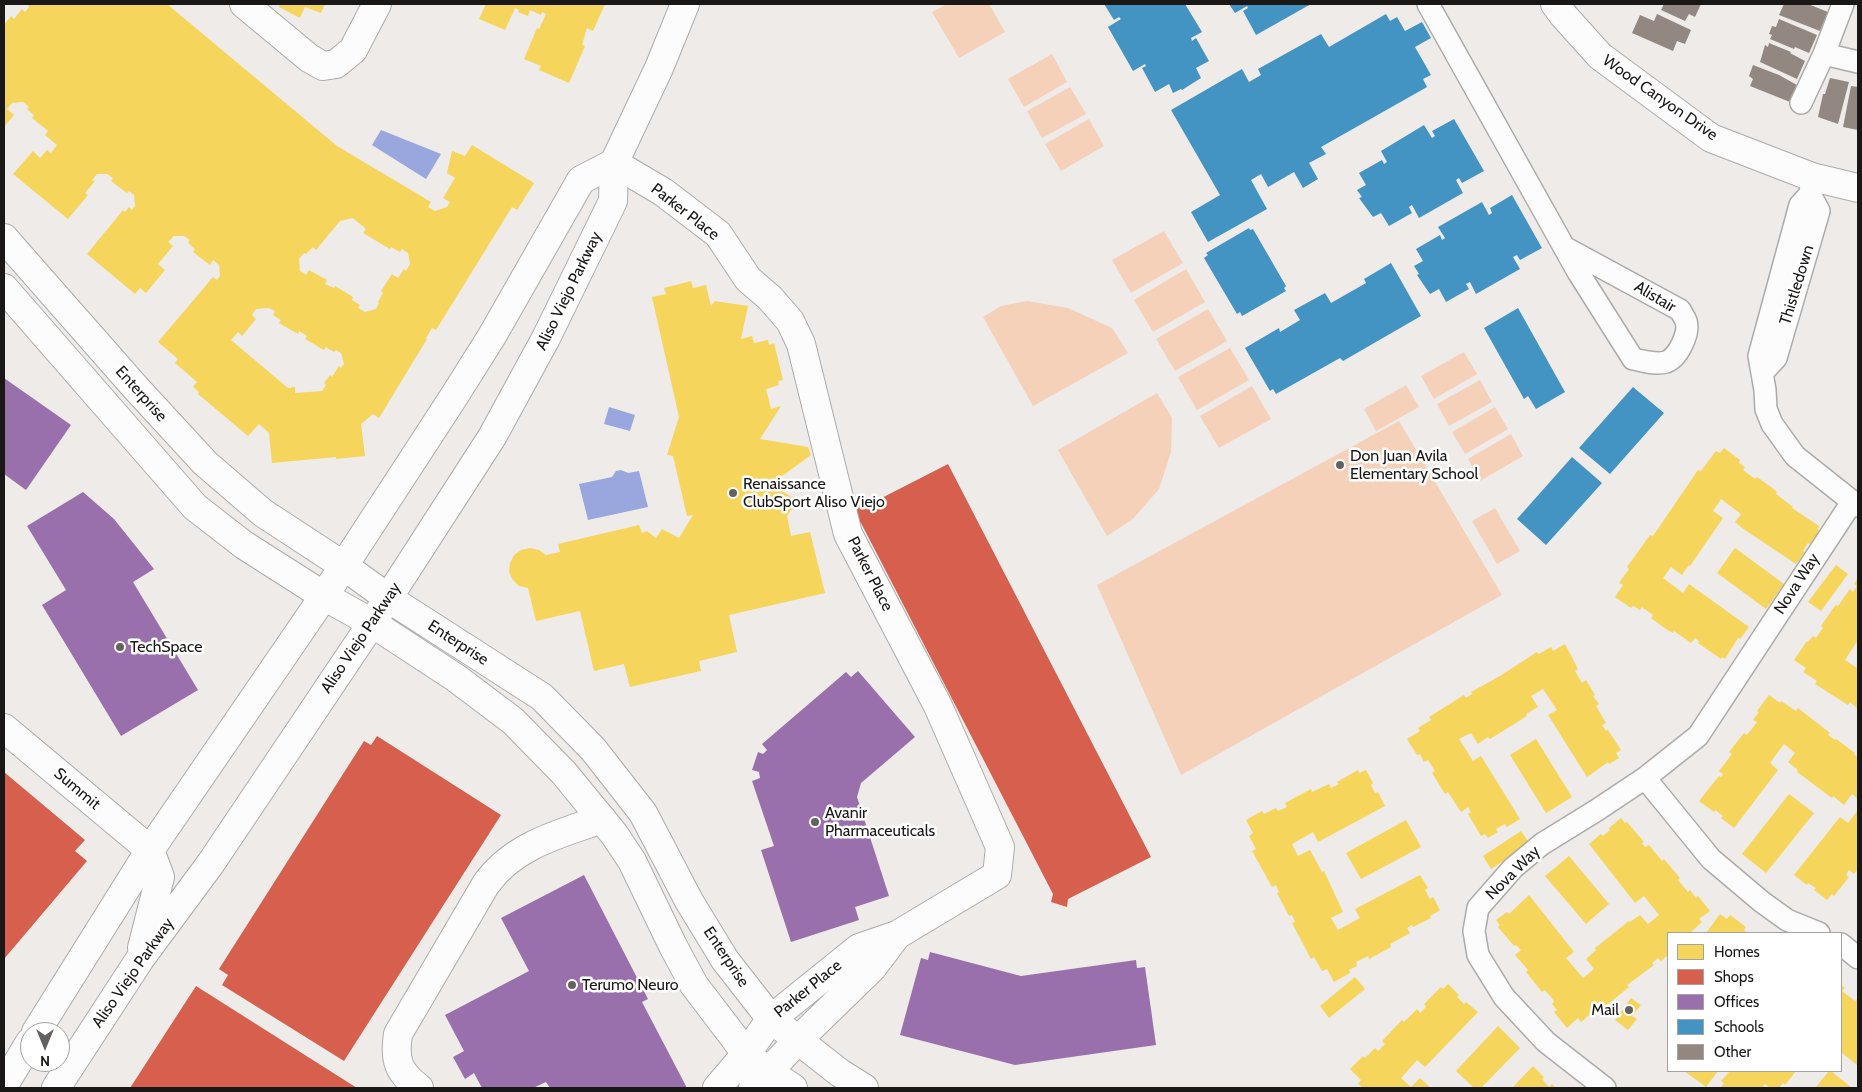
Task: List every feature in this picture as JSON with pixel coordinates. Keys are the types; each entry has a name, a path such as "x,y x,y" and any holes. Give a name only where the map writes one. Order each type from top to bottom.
{"main road":[{"path":"244,4 309,58 323,66 336,64 354,50 377,4"},
{"name":"Aliso Viejo Parkway","path":"56,1088 140,959 211,863 372,623 492,437 546,338 613,201 614,163 659,68 685,4"},
{"name":"Wood Canyon Drive","path":"1555,4 1600,56 1711,138 1811,186 1858,188"},
{"path":"42,1022 150,850 344,566 492,336 581,180 614,163"},
{"name":"Parker Place","path":"614,163 664,192 718,234 748,279 770,298 790,321 801,344 848,534 938,706 1000,848 997,875 897,935 859,948 771,1019 746,1054 716,1088"},
{"name":"Enterprise","path":"4,238 135,387 205,463 262,514 542,697 594,749 642,813 689,901 725,960 771,1019 840,1073 864,1088"},
{"name":"Enterprise","path":"4,288 195,507 244,545 324,596 372,623 456,678 513,721 564,773 602,819 632,861 672,946 694,985 746,1054 760,1080 793,1088"},
{"name":"Summit","path":"4,728 150,850"},
{"path":"418,1088 401,1070 397,1060 398,1034 496,869 529,846 602,819"},
{"path":"140,959 160,877 150,850"},
{"name":"Parker Place","path":"760,1080 872,968 897,935"},
{"path":"4,1085 20,1059"}],"street":[{"name":"Alistair","path":"1428,4 1564,247 1634,359 1654,363 1668,361 1682,346 1686,322 1680,310 1564,247"},
{"path":"1802,103 1844,4"},
{"path":"1824,54 1858,62"},
{"name":"Thistledown","path":"1811,186 1800,205 1759,356 1766,409 1772,424 1795,456 1855,504"},
{"name":"Nova Way","path":"1605,1088 1546,1042 1504,997 1478,955 1474,931 1478,908 1513,868 1542,844 1645,778 1698,736 1855,504"},
{"path":"1645,778 1711,859 1762,902 1787,920 1817,932"},
{"path":"1842,945 1858,958"}],"shaded area":[{"path":"947,4 989,4 1005,32 959,58 932,12"},
{"path":"1052,54 1067,82 1024,107 1008,79"},
{"path":"1070,87 1086,114 1042,138 1027,111"},
{"path":"1089,119 1104,146 1061,171 1045,144"},
{"path":"1164,231 1183,263 1131,293 1112,260"},
{"path":"1186,269 1205,302 1153,332 1134,300"},
{"path":"1027,301 1068,308 1112,328 1128,353 1033,406 983,317 1001,306"},
{"path":"1208,309 1227,341 1175,371 1156,339"},
{"path":"1230,348 1249,380 1197,410 1178,377"},
{"path":"1464,352 1477,374 1434,399 1421,376"},
{"path":"1480,380 1492,402 1449,426 1437,404"},
{"path":"1406,385 1419,407 1376,431 1364,409"},
{"path":"1252,386 1271,419 1219,448 1200,416"},
{"path":"1157,393 1172,418 1171,452 1159,489 1133,519 1107,536 1058,450"},
{"path":"1495,407 1508,429 1465,454 1452,432"},
{"path":"1399,421 1502,595 1181,775 1097,585"},
{"path":"1511,434 1523,456 1480,481 1468,459"},
{"path":"1495,508 1520,551 1497,564 1472,521"}],"water":[{"path":"381,130 441,154 426,179 372,145"},
{"path":"609,407 635,415 630,431 604,424"},
{"path":"621,470 628,473 639,471 648,507 588,520 579,484 612,477 616,471"}],"building: Homes":[{"path":"28,4 167,4 337,146 431,202 428,207 435,211 447,207 450,202 443,198 455,178 447,173 452,151 465,156 472,145 534,183 517,210 512,207 436,330 432,328 379,418 373,414 361,424 365,456 272,463 269,433 259,424 248,436 198,394 199,392 193,387 197,382 175,363 178,359 158,342 213,277 217,280 220,276 219,265 213,260 210,265 193,252 195,249 188,243 190,240 184,236 174,236 168,242 173,246 158,264 165,270 146,293 140,288 135,294 87,254 123,210 125,212 129,207 132,210 135,206 134,195 129,191 127,193 111,181 113,178 107,174 97,174 92,180 95,181 85,193 88,195 68,219 13,174 33,151 40,158 47,150 51,153 57,145 45,135 48,131 32,118 34,115 23,102 12,103 7,109 14,115 4,127 4,25 11,16 14,19 22,9 25,12 29,7","holes":["353,218 366,229 363,233 390,249 391,247 400,252 402,249 408,253 410,264 406,271 404,269 398,278 392,274 381,291 383,293 376,309 365,312 358,308 360,305 352,300 353,297 335,286 334,288 325,284 327,280 309,270 306,275 300,271 299,259 304,253 306,254 313,247 316,250 340,221","269,308 275,311 273,315 281,320 279,323 298,334 299,331 307,336 305,339 324,350 326,347 334,352 336,350 341,353 344,364 341,368 339,366 332,377 330,375 324,383 326,385 322,391 295,393 295,387 288,388 231,340 238,332 242,336 256,319 252,315 256,309"]},
{"path":"280,4 325,4 321,13 305,7 300,18 279,7"},
{"path":"486,4 605,4 593,31 587,28 582,45 585,46 569,83 539,70 541,66 524,59 537,28 539,29 546,14 542,12 541,15 530,10 528,16 518,12 519,10 515,8 505,30 479,19"},
{"name":"Renaissance ClubSport Aliso Viejo","path":"691,281 693,288 706,285 711,306 715,301 748,306 741,339 752,336 754,343 768,340 769,345 774,343 783,380 778,381 779,385 766,389 771,409 781,406 760,439 808,447 811,455 771,484 798,501 787,516 791,536 810,532 825,593 729,615 737,652 699,661 701,671 630,687 624,664 594,671 580,611 536,621 528,588 519,586 513,580 509,572 510,563 514,555 521,550 530,548 539,550 546,555 560,552 558,544 639,525 642,533 647,531 656,538 662,529 679,538 693,515 687,516 673,456 667,455 679,417 652,297 666,294 664,288"},
{"path":"1724,448 1740,460 1739,463 1745,467 1743,470 1771,487 1792,508 1819,526 1818,530 1820,531 1810,544 1808,543 1803,551 1805,552 1796,564 1735,522 1741,514 1721,499 1713,511 1723,518 1690,566 1682,575 1671,567 1663,578 1683,593 1689,584 1749,627 1740,639 1738,638 1725,659 1722,657 1721,659 1698,643 1699,641 1695,638 1691,643 1674,631 1673,633 1666,629 1651,618 1653,615 1642,607 1640,610 1633,606 1631,608 1615,597 1623,585 1619,583 1629,569 1627,567 1650,535 1653,536 1698,470 1701,471 1716,451 1720,453"},
{"path":"1735,548 1784,584 1766,609 1717,573"},
{"path":"1836,565 1848,574 1821,611 1808,602"},
{"path":"1858,578 1858,640 1845,660 1857,668 1858,665 1858,709 1850,702 1848,705 1815,684 1817,681 1803,672 1806,668 1794,660 1807,641 1813,636 1816,638 1823,628 1821,626 1836,605 1838,606 1850,589 1853,592 1857,586 1854,584"},
{"path":"1565,644 1578,669 1575,671 1582,683 1586,680 1595,695 1593,696 1599,704 1596,706 1606,723 1602,725 1606,731 1608,730 1621,750 1616,753 1619,758 1609,764 1608,762 1587,777 1548,715 1557,710 1543,689 1531,696 1538,707 1490,739 1488,737 1478,744 1471,733 1459,739 1473,761 1481,756 1520,819 1507,827 1505,824 1496,829 1498,832 1488,838 1485,834 1481,836 1468,814 1471,812 1468,807 1461,812 1448,792 1445,794 1432,773 1435,771 1428,760 1424,762 1420,754 1417,755 1407,739 1420,731 1418,728 1431,720 1429,717 1464,695 1466,698 1472,694 1471,692 1537,652 1539,654 1551,647 1553,651"},
{"path":"1769,695 1796,711 1798,708 1830,733 1828,735 1855,753 1858,758 1858,799 1852,794 1844,805 1797,772 1798,770 1788,762 1795,753 1784,744 1770,763 1778,770 1734,828 1721,818 1723,816 1699,801 1719,776 1721,777 1723,774 1719,771 1732,754 1729,752 1744,733 1747,735 1757,722 1753,720 1759,712 1757,711"},
{"path":"1536,739 1572,797 1546,813 1510,755"},
{"path":"1358,770 1359,773 1366,770 1373,783 1371,785 1375,793 1378,792 1385,806 1318,842 1313,832 1292,844 1298,856 1310,850 1322,872 1324,871 1343,912 1331,918 1338,930 1360,918 1355,909 1420,875 1428,888 1425,890 1430,899 1433,897 1440,910 1430,916 1431,918 1407,928 1410,933 1390,944 1391,947 1369,959 1368,956 1356,962 1357,966 1349,970 1350,973 1334,982 1327,969 1322,971 1314,957 1311,959 1292,923 1295,922 1292,915 1289,916 1277,893 1279,892 1276,885 1272,887 1252,851 1256,849 1249,836 1253,833 1246,820 1262,811 1264,814 1276,808 1278,811 1287,807 1285,803 1311,789 1312,792 1329,784 1331,788 1339,784 1337,782"},
{"path":"1789,794 1814,813 1766,873 1742,854"},
{"path":"1858,810 1858,869 1854,874 1849,870 1846,875 1849,877 1834,896 1832,894 1827,900 1814,890 1816,888 1808,883 1807,885 1794,875 1840,817 1848,823"},
{"path":"1621,818 1625,823 1627,822 1644,842 1642,843 1645,847 1649,845 1662,861 1664,859 1680,878 1678,880 1688,892 1690,890 1696,898 1698,896 1710,911 1699,919 1702,922 1691,932 1667,932 1667,956 1661,961 1658,958 1652,963 1654,965 1627,985 1629,987 1596,1014 1594,1011 1581,1022 1578,1018 1567,1028 1554,1012 1557,1010 1552,1004 1554,1001 1545,990 1542,992 1526,972 1528,970 1515,955 1521,950 1516,945 1514,946 1498,927 1500,925 1496,920 1507,912 1509,914 1529,895 1574,952 1566,958 1583,978 1594,969 1586,959 1596,950 1595,948 1629,921 1640,915 1648,924 1659,915 1644,896 1635,903 1589,844 1601,834 1603,836 1610,830 1609,828"},
{"path":"1406,820 1421,847 1361,879 1346,853"},
{"path":"1521,831 1530,844 1491,869 1483,856"},
{"path":"1569,856 1609,904 1586,924 1545,876"},
{"path":"1720,914 1727,919 1730,915 1746,927 1744,930 1746,932 1707,932"},
{"path":"1355,977 1365,989 1329,1018 1320,1006"},
{"path":"1448,984 1459,995 1457,997 1464,1004 1466,1002 1478,1012 1425,1067 1417,1060 1401,1078 1411,1087 1420,1078 1431,1088 1363,1088 1358,1084 1361,1080 1350,1069 1363,1056 1365,1058 1375,1048 1378,1051 1385,1044 1382,1041 1402,1020 1404,1022 1417,1009 1420,1013 1426,1007 1424,1004 1441,987 1443,989"},
{"path":"1842,991 1855,1001 1858,1000 1858,1066 1842,1053"},
{"name":"Mail","path":"1631,998 1641,1005 1632,1016 1637,1019 1628,1030 1615,1020"},
{"path":"1498,1026 1520,1048 1481,1088 1474,1088 1456,1071"},
{"path":"1533,1066 1544,1077 1542,1079 1549,1087 1552,1084 1556,1088 1512,1088"},
{"path":"1685,1072 1717,1072 1706,1087"},
{"path":"1729,1072 1795,1072 1785,1085 1783,1083 1779,1088 1770,1088 1765,1084 1762,1088 1720,1088 1724,1083 1721,1081"},
{"path":"1828,1072 1832,1072 1852,1088 1815,1088"}],"building: Shops":[{"path":"948,464 1151,857 1068,899 1067,907 1051,902 1053,894 861,523 853,519 858,504 866,506"},
{"path":"377,736 501,815 344,1061 222,985 228,975 219,969 364,741 371,745"},
{"path":"4,772 85,840 75,851 87,861 4,959"},
{"path":"196,986 357,1088 130,1088"}],"building: Offices":[{"path":"4,378 71,425 26,490 4,474"},
{"name":"TechSpace","path":"83,492 114,519 154,569 133,582 198,690 121,736 42,605 66,590 27,526"},
{"name":"Avanir Pharmaceuticals","path":"858,671 915,737 861,783 857,797 889,896 855,907 859,920 791,942 761,850 774,846 752,781 760,778 759,772 752,770 758,752 763,754 767,750 762,744 846,672 851,677"},
{"name":"Terumo Neuro","path":"584,875 648,999 642,1002 687,1088 550,1088 546,1082 533,1088 482,1088 474,1073 465,1079 453,1057 464,1051 445,1015 529,971 501,918"},
{"path":"930,952 1021,976 1136,960 1137,968 1145,967 1156,1045 1015,1065 900,1035 921,958 928,960"}],"building: Schools":[{"path":"1104,4 1185,4 1202,32 1191,38 1192,41 1196,38 1209,61 1196,68 1201,78 1182,90 1173,93 1169,84 1155,92 1142,68 1146,66 1145,64 1133,71 1108,27 1121,19 1119,17 1114,20"},
{"path":"1229,4 1311,4 1256,35 1243,11 1248,8 1247,6 1235,13"},
{"path":"1386,14 1390,21 1397,17 1405,31 1422,22 1431,38 1415,47 1431,75 1423,79 1427,87 1321,147 1326,154 1309,163 1318,179 1303,188 1294,172 1268,187 1261,174 1251,180 1267,209 1208,242 1191,212 1220,195 1171,110 1242,69 1249,82 1261,75 1258,69 1321,34 1329,47"},
{"path":"1454,119 1484,171 1462,183 1459,178 1456,180 1463,193 1419,218 1412,205 1409,207 1412,213 1389,226 1381,213 1373,217 1359,198 1362,197 1357,190 1366,185 1359,173 1382,160 1384,164 1387,162 1381,151 1424,125 1432,138 1435,136 1432,131"},
{"path":"1512,195 1542,248 1520,260 1517,255 1513,257 1520,269 1476,294 1470,282 1466,284 1469,289 1446,302 1439,289 1430,294 1417,275 1419,274 1414,266 1423,261 1416,249 1440,235 1442,240 1445,238 1438,227 1482,202 1489,215 1492,213 1490,208"},
{"path":"1249,228 1250,230 1253,229 1286,286 1284,288 1286,291 1242,316 1240,312 1237,314 1204,258 1208,255 1206,253"},
{"path":"1391,263 1421,316 1343,361 1340,358 1276,394 1273,389 1270,391 1245,348 1279,328 1280,332 1300,320 1294,310 1325,293 1331,303 1366,283 1364,279"},
{"path":"1518,308 1565,392 1536,409 1528,396 1524,399 1484,328"},
{"path":"1633,387 1664,413 1610,474 1579,448"},
{"path":"1572,457 1602,483 1546,545 1517,519"}],"building: Other":[{"path":"1664,4 1701,4 1695,17 1689,14 1685,21 1661,10"},
{"path":"1784,4 1808,4 1828,12 1820,31 1779,15"},
{"path":"1657,14 1691,30 1685,44 1677,41 1673,51 1632,33 1640,15 1654,21"},
{"path":"1779,19 1817,35 1809,53 1770,39 1772,35 1769,34 1772,26 1776,27"},
{"path":"1769,43 1791,52 1805,61 1797,79 1760,62 1765,45 1768,47"},
{"path":"1753,65 1779,75 1797,85 1790,102 1750,86 1753,79 1749,76"},
{"path":"1830,78 1849,82 1838,124 1818,117 1823,94 1825,94"},
{"path":"1851,86 1858,87 1858,130 1843,127"}],"place":[{"name":"Don Juan Avila Elementary School","path":"1340,465"},
{"name":"Renaissance ClubSport Aliso Viejo","path":"733,493"},
{"name":"TechSpace","path":"120,647"},
{"name":"Avanir Pharmaceuticals","path":"815,822"},
{"name":"Terumo Neuro","path":"572,985"},
{"name":"Mail","path":"1629,1010"}]}
